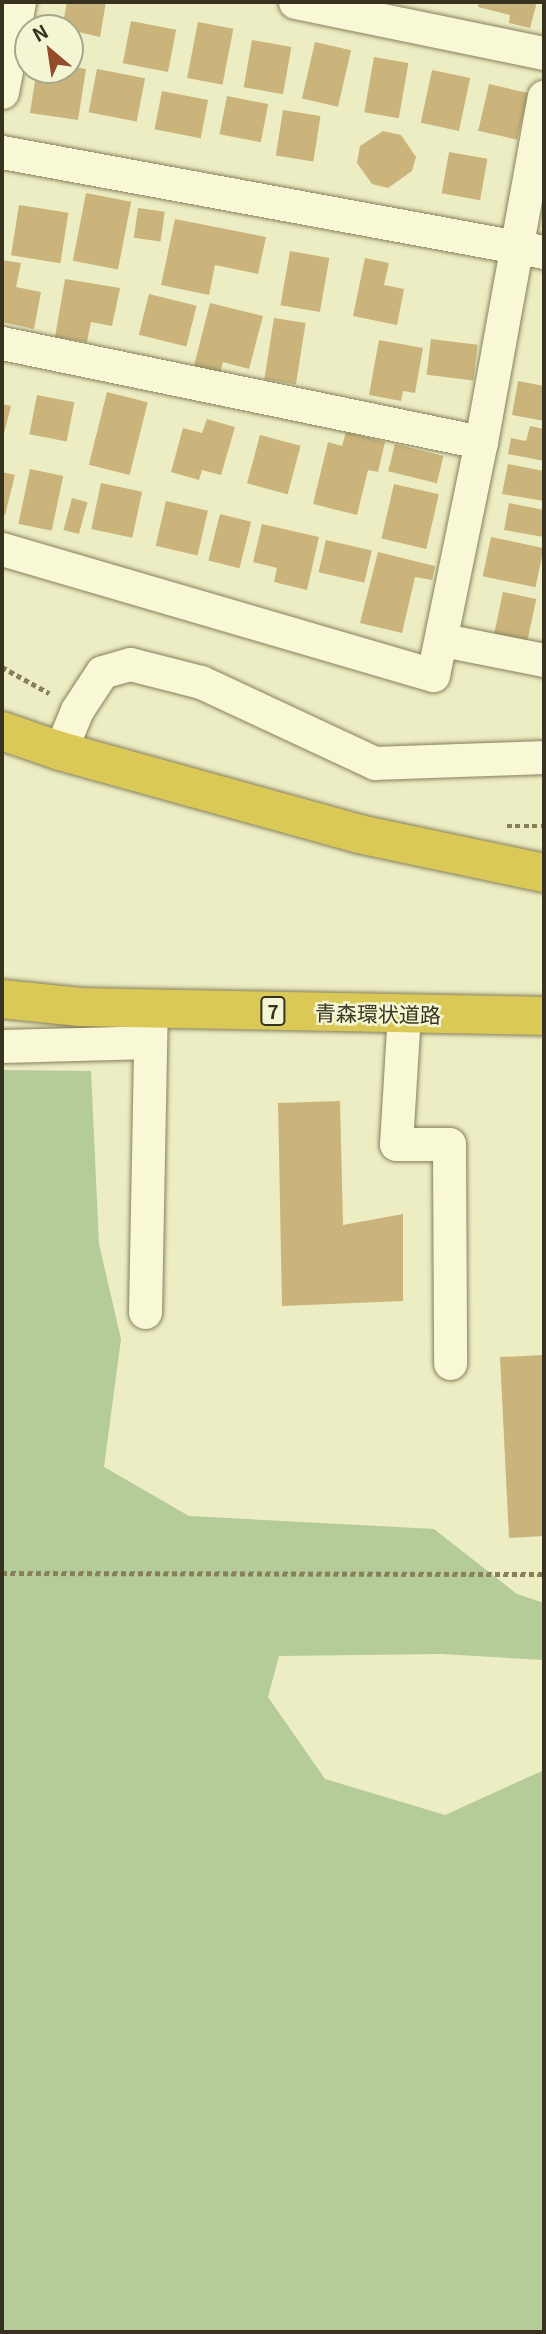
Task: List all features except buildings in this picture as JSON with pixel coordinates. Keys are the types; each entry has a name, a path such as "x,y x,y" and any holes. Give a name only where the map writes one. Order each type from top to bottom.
{"highway":[{"path":"2,731 60,751 359,834 544,873"},
{"name":"青森環状道路","path":"2,999 80,1007 151,1025 404,1013 544,1016"},
{"path":"2,1018 80,1007"}],"street":[{"path":"2,92 19,2"},
{"path":"295,2 377,9 544,53"},
{"path":"2,549 433,675 443,640 481,442 531,250 544,97"},
{"path":"2,152 531,250"},
{"path":"2,343 481,442"},
{"path":"443,640 544,660"},
{"path":"60,751 77,710 102,672 130,664 201,682 375,763 544,757"},
{"path":"404,1013 396,1144 449,1144 450,1363"},
{"path":"2,1046 151,1025 145,1312"}],"path":[{"path":"2,1573 544,1574"}],"green space":[{"path":"2,1070 91,1071 99,1244 121,1339 104,1467 189,1516 434,1529 517,1594 544,1603 544,1660 441,1654 279,1656 268,1697 325,1779 445,1815 544,1770 544,2332 2,2332"}]}
